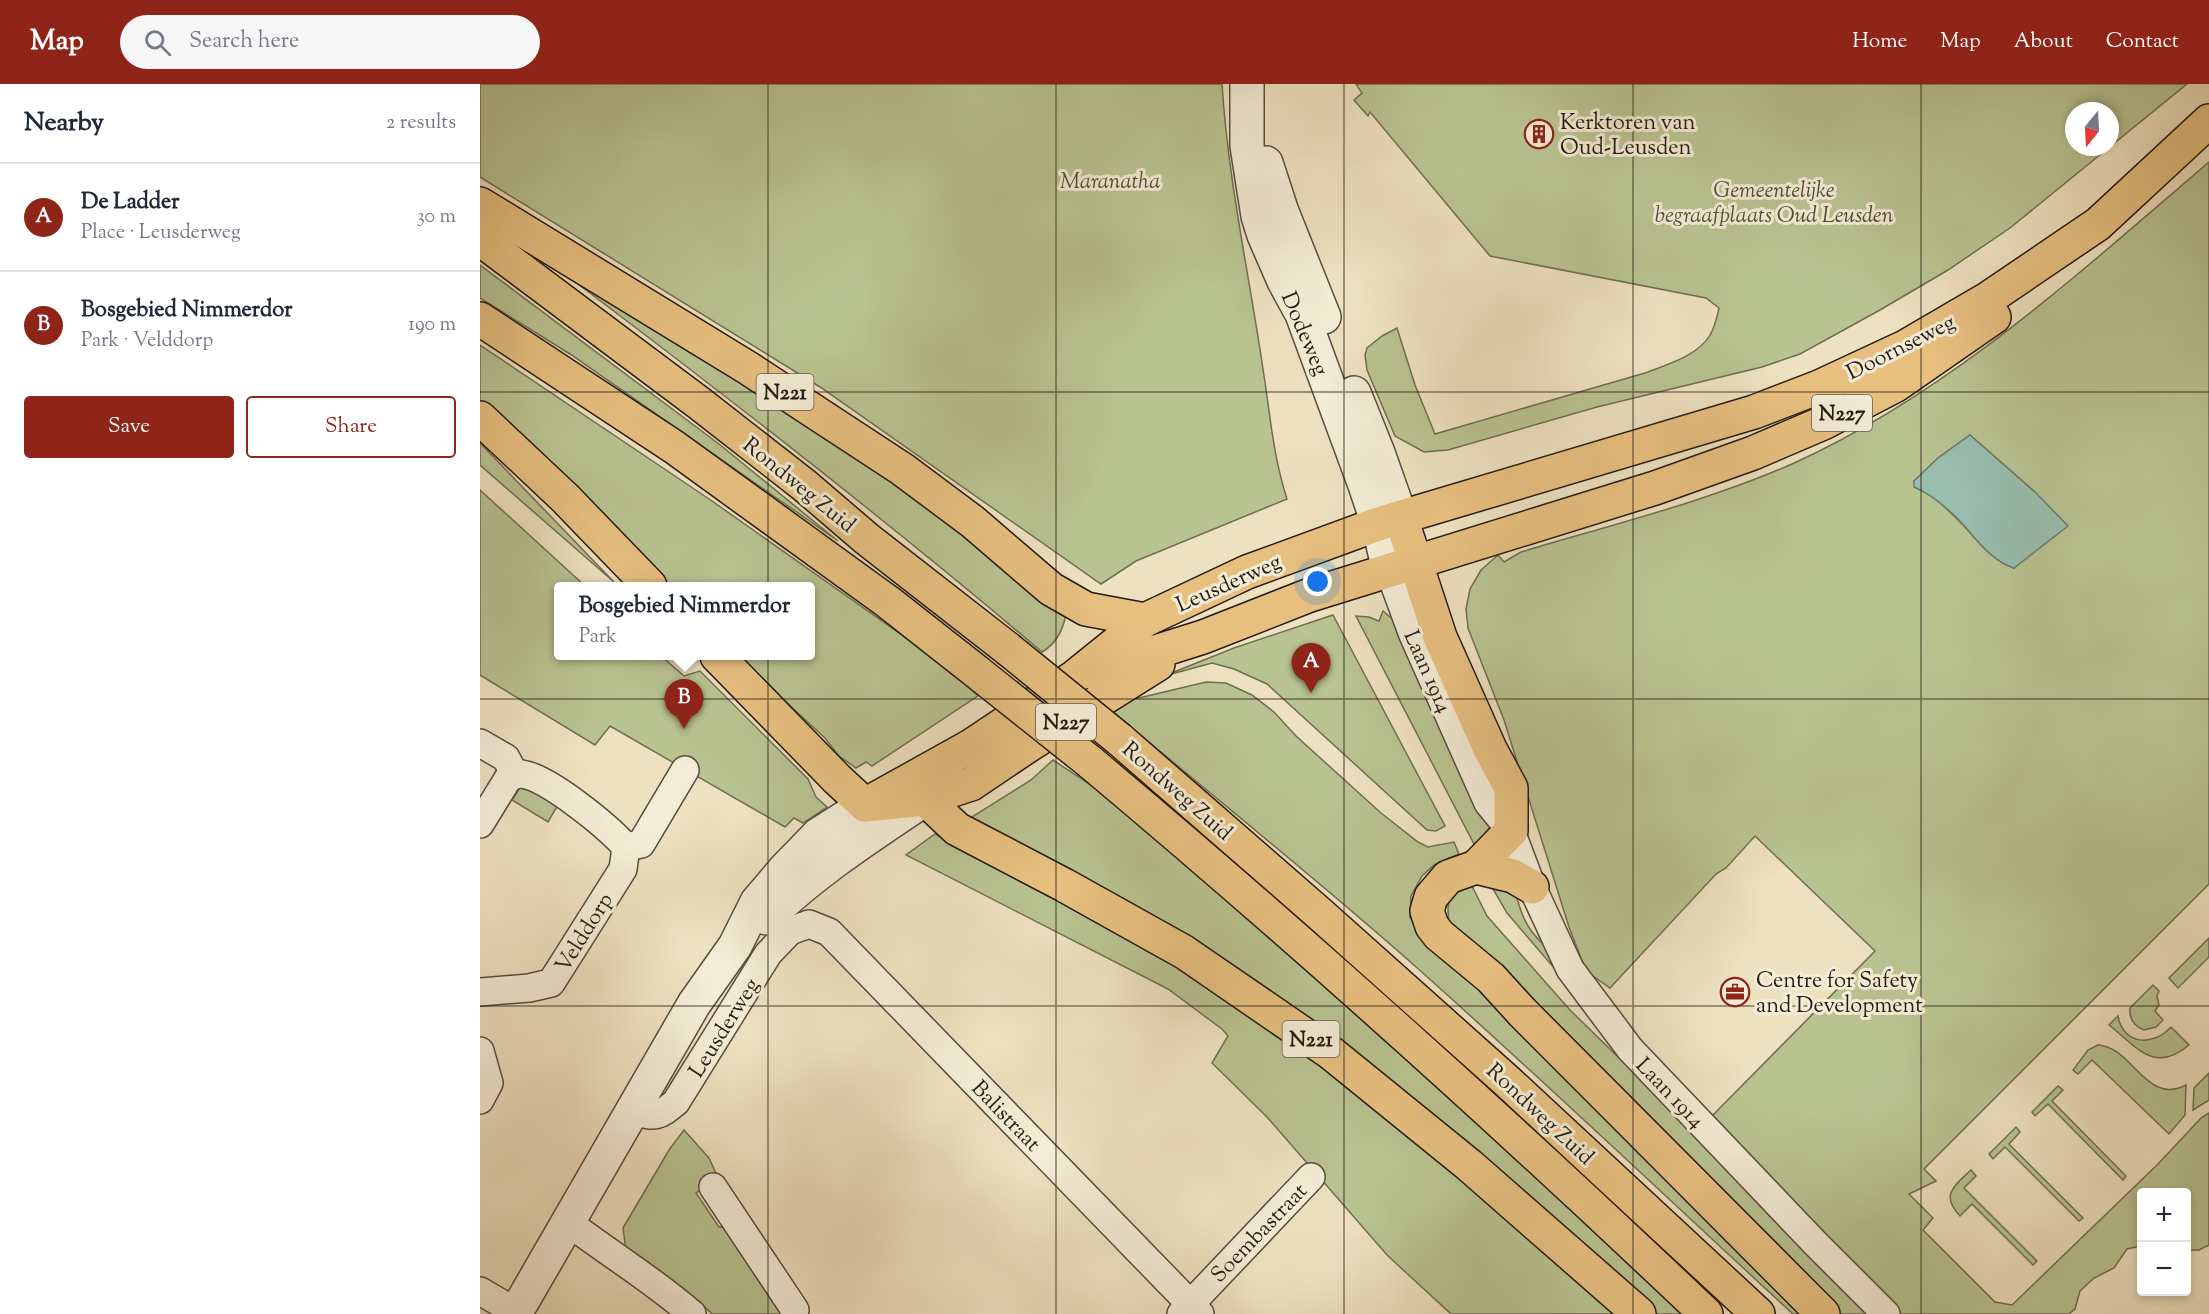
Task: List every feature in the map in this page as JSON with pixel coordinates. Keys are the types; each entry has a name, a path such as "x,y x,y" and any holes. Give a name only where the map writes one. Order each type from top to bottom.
{"main road":[{"name":"Doornseweg","path":"1390,521 1754,412 1820,387 1905,347 1989,298 2098,224 2209,121"},
{"name":"Doornseweg","path":"1403,566 1655,488 1753,453 1823,423 1896,385 2113,235 2209,151"},
{"name":"N221","path":"480,204 748,368 902,469 973,522 1051,589 1086,609 1145,620"},
{"name":"Rondweg Zuid","path":"480,239 752,444 867,539 1119,739 1508,1082 1758,1314"},
{"name":"Rondweg Zuid","path":"480,319 684,453 888,602 1090,762 1188,845 1460,1085 1706,1314"},
{"path":"480,418 565,498 646,582"},
{"name":"Leusderweg","path":"865,804 959,753 1072,678 1145,620 1247,572 1390,521"},
{"name":"Leusderweg","path":"1072,678 1203,637 1310,595 1403,566"},
{"name":"Laan 1914","path":"1403,566 1440,637 1490,749 1511,788 1511,831"},
{"name":"Leusderweg","path":"925,799 971,784 1203,637"},
{"path":"721,660 819,762 865,804 925,799"},
{"name":"Leusderweg","path":"925,799 959,753"},
{"name":"N221","path":"925,799 957,829 1184,952 1331,1053 1469,1165 1639,1314"},
{"path":"1511,831 1476,867 1448,877 1431,897 1427,911 1432,926 1439,935 1491,978 1823,1314"},
{"path":"1476,867 1513,876 1532,887"}],"street":[{"name":"Dodeweg","path":"1247,88 1247,146 1264,235 1284,281 1302,314 1390,521 1403,566"},
{"path":"480,742 506,758 515,775"},
{"path":"480,824 509,777 523,774 542,782 575,804 614,834 626,847 641,844 685,770"},
{"name":"Leusderweg","path":"764,909 798,889 864,840 925,799"},
{"name":"Leusderweg","path":"500,1303 569,1223 694,1004 735,946 748,940 785,869 818,835 865,804"},
{"name":"Laan 1914","path":"1511,831 1532,887 1570,969 1630,1049 1886,1314"},
{"name":"Velddorp","path":"480,992 529,988 551,983 623,868 626,847"},
{"name":"Leusderweg","path":"632,1111 649,1116 660,1115 676,1102 768,954 790,931 809,924"},
{"name":"Balistraat","path":"809,924 829,932 1190,1311"},
{"path":"480,1051 484,1092"},
{"name":"Soembastraat","path":"1190,1311 1311,1177"},
{"path":"713,1187 795,1310 794,1314"},
{"path":"569,1223 603,1249 638,1271 692,1314"}],"green space":[{"name":"Maranatha","path":"480,84 1222,84 1234,191 1275,451 1287,499 1136,561 1101,584 820,387 480,177"},
{"name":"Gemeentelijke begraafplaats Oud Leusden","path":"1356,84 2187,84 2119,140 2119,102 2065,102 2065,156 2099,156 2010,228 1948,270 1800,354 1762,367 1597,407 1448,450 1424,452 1395,436 1367,370 1365,355 1367,348 1397,328 1415,385 1435,434 1645,373 1672,363 1698,349 1705,342 1716,322 1719,308 1706,298 1490,256 1370,112 1368,116 1354,100 1362,93"},
{"path":"2209,162 2209,884 1924,1169 1936,1181 1909,1194 1933,1218 1923,1230 1995,1302 2012,1305 2158,1164 2201,1118 2209,1113 2209,1245 2199,1250 2191,1250 2191,1188 2137,1188 2137,1247 2127,1249 2114,1268 2094,1278 2080,1291 2075,1309 2069,1314 1898,1314 1708,1120 1875,951 1755,836 1726,868 1716,874 1610,988 1586,971 1569,927 1504,720 1468,628 1466,609 1470,589 1481,570 1498,555 1504,562 1521,552 1726,490 1792,464 1850,435 1959,367 2061,288","holes":["1970,435 2036,493 2014,568 1990,553 1952,514 1914,481 1938,458"]},
{"path":"480,265 719,444 838,541 570,354 480,298"},
{"path":"566,275 862,453 1066,614 1055,641 1042,652 807,460"},
{"path":"480,345 712,501 943,664 978,696 872,766 866,762 856,768 839,756 825,738 740,660 815,660 815,582 659,582 480,403"},
{"path":"480,443 614,582 480,465"},
{"path":"480,490 581,582 554,582 554,660 666,660 684,676 700,671 808,779 816,797 827,807 803,823 794,818 785,827 610,726 595,745 480,675"},
{"path":"1383,611 1397,623 1490,826 1484,841 1480,839 1477,846 1356,616 1379,621"},
{"path":"1333,615 1445,826 1436,831 1427,830 1267,684 1234,669 1212,663 1164,676 1234,648"},
{"path":"1206,682 1226,683 1252,695 1274,712 1296,736 1381,813 1418,842 1428,847 1454,842 1459,854 1434,865 1422,876 1411,896 1410,917 1424,941 1547,1046 1810,1314 1793,1314 1415,966 1111,710 1122,702"},
{"path":"1053,760 1106,795 1177,853 1439,1086 1685,1314 1652,1314 1527,1204 967,820 1031,780"},
{"path":"524,781 559,803 548,822 512,800"},
{"path":"935,834 1065,901 1273,1023 1630,1314 1451,1314 1387,1255 1267,1117 1212,1063 1228,1036 1222,1029 1168,989 906,855"},
{"path":"1486,877 1515,891 1525,920 1547,949 1555,969 1507,913"},
{"path":"1470,882 1487,916 1570,1010 1874,1314 1840,1314 1449,924 1448,902 1452,893"},
{"path":"2209,938 2209,957 2178,988 2169,978"},
{"path":"2153,985 2159,991 2157,996 2159,1005 2155,1011 2163,1020 2156,1027 2144,1030 2133,1022 2130,1008"},
{"path":"2118,1016 2121,1026 2132,1037 2140,1040 2156,1038 2171,1027 2189,1045 2177,1054 2166,1057 2146,1054 2109,1025"},
{"path":"2098,1045 2110,1048 2121,1055 2150,1082 2160,1088 2172,1089 2186,1085 2185,1115 2169,1134 2092,1060 2078,1074 2073,1070 2088,1050"},
{"path":"2209,1073 2209,1100 2193,1110 2194,1088"},
{"path":"2058,1086 2063,1090 2052,1101 2126,1176 2123,1180 2048,1104 2035,1116 2032,1112"},
{"path":"2016,1127 2020,1132 2009,1144 2083,1218 2079,1221 2005,1147 1993,1159 1989,1154"},
{"path":"684,1130 709,1158 718,1178 696,1193 719,1227 724,1227 784,1314 712,1314 700,1302 626,1250 623,1228 669,1150"},
{"path":"1971,1170 1976,1176 1964,1188 2037,1261 2033,1265 1972,1204 1960,1216 1954,1209 1950,1196 1952,1191"}],"shaded area":[{"path":"1970,435 2036,493 2068,526 2014,568 1991,554 1944,506 1914,487 1914,481 1938,458"}],"place":[{"name":"Kerktoren van Oud-Leusden","path":"1539,134"},
{"name":"De Ladder","path":"1311,693"},
{"name":"Bosgebied Nimmerdor","path":"684,729"},
{"name":"Centre for Safety and Development","path":"1735,992"}]}
